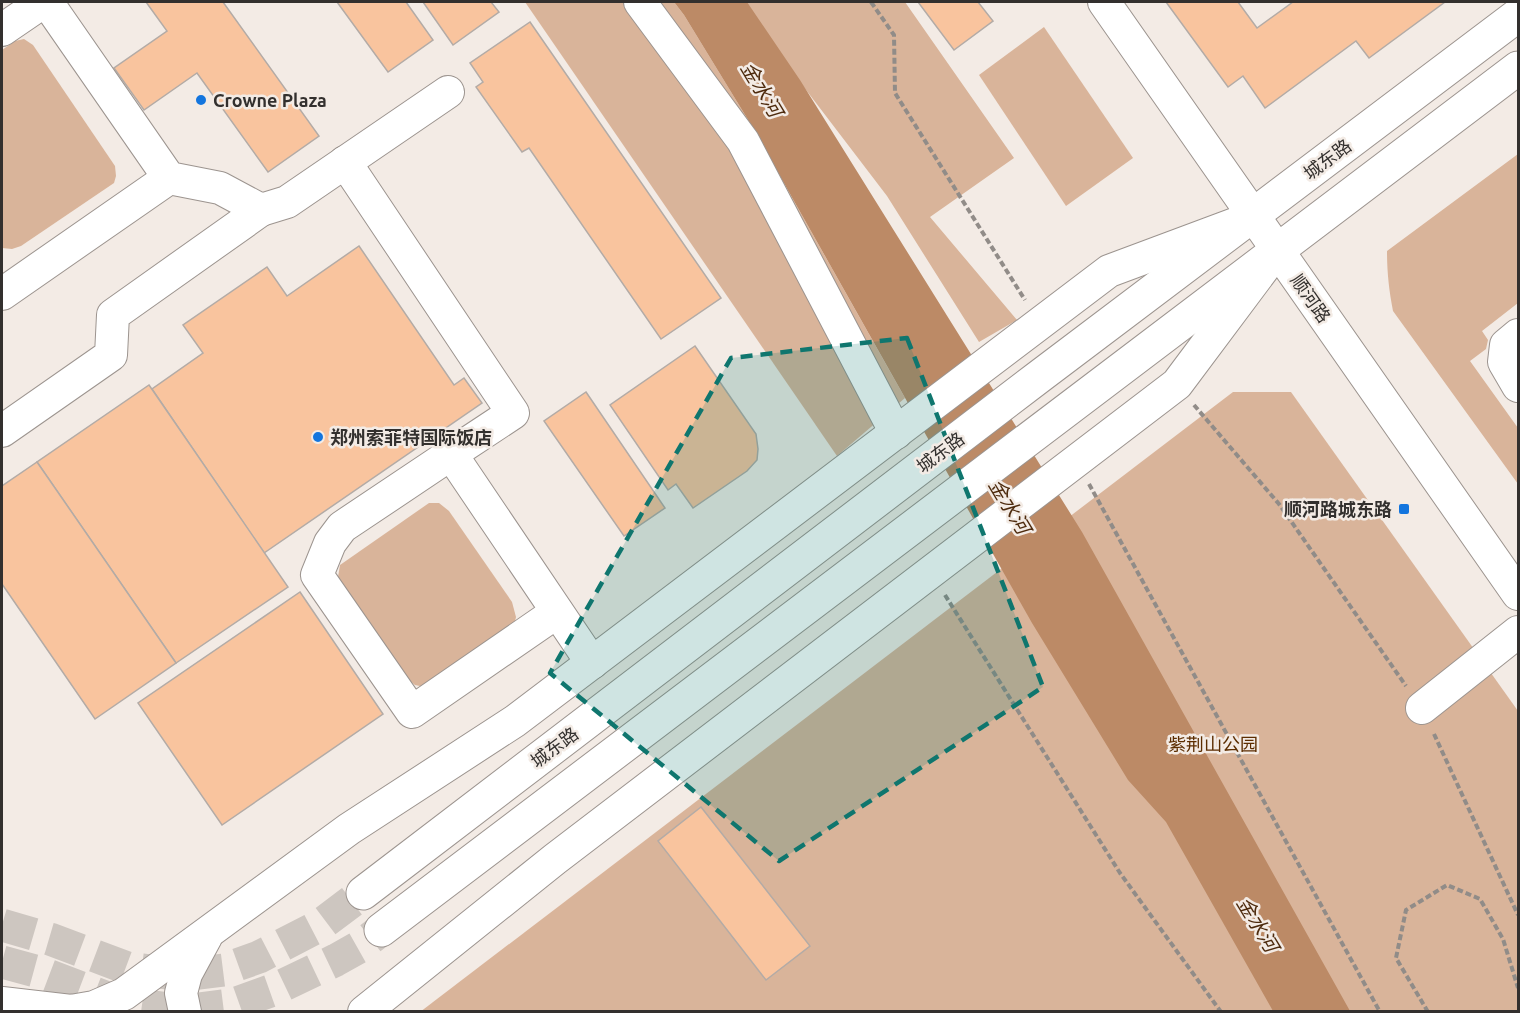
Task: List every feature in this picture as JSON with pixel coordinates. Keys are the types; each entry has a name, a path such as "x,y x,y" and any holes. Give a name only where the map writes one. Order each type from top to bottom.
{"main road":[{"name":"城东路","path":"363,893 919,468 1518,15"},
{"path":"381,930 1518,68"},
{"path":"2,1005 5,1011"}],"street":[{"path":"2,30 43,2"},
{"path":"47,2 169,178 220,188 261,210"},
{"path":"640,2 743,141 896,433"},
{"name":"顺河路","path":"1104,2 1252,217 1508,558 1518,594"},
{"path":"2,431 111,355 113,315 261,210 287,202 448,92"},
{"path":"345,162 513,413 342,527 330,543 317,574 412,712 557,612"},
{"path":"4,286 169,178"},
{"path":"2,1005 71,1011 94,1007 124,994 350,829 515,721 1109,271 1252,217"},
{"path":"364,1011 555,859 1177,384 1278,250"},
{"path":"1518,335 1506,345 1504,362 1518,386"},
{"path":"451,454 592,663"},
{"path":"1422,708 1518,632"},
{"path":"185,1011 181,993 186,974 210,931"}],"path":[{"path":"871,2 894,35 895,93 1040,324"},
{"path":"1177,384 1279,504 1422,708 1518,915"},
{"path":"1077,461 1380,1011"},
{"path":"931,572 1120,873 1221,1011"},
{"path":"1428,1011 1396,958 1406,910 1447,885 1480,899 1503,939 1518,988"}],"highlighted area":[{"path":"907,338 1043,687 779,861 550,673 731,358"}],"green space":[{"path":"525,2 674,2 684,15 750,123 905,398 837,456"},
{"path":"739,2 905,2 1014,158 930,217 1017,320 979,342 887,196"},
{"path":"1044,27 1133,158 1066,206 979,75"},
{"path":"24,39 33,45 115,166 116,176 114,183 21,246 12,249 2,248 2,50 15,41"},
{"path":"1518,154 1518,303 1482,331 1488,340 1486,349 1470,361 1518,428 1518,484 1393,311 1388,281 1387,251"},
{"name":"紫荆山公园","path":"1233,392 1291,392 1518,711 1518,1011 420,1012"},
{"path":"429,503 439,503 449,511 512,602 516,617 514,626 425,687 415,685 404,676 341,586 338,577 340,565"}],"water":[{"name":"金水河","path":"674,2 747,2 800,80 1082,532 1350,1011 1273,1011 1166,822 1128,780 1032,623 750,123"}],"building":[{"path":"146,2 223,2 319,136 268,172 197,73 144,110 114,68 167,31"},
{"path":"337,2 406,2 433,40 388,72"},
{"path":"423,2 491,2 499,12 453,45"},
{"path":"918,2 978,2 993,21 954,50"},
{"path":"1166,2 1238,2 1257,28 1293,2 1445,2 1369,58 1356,41 1265,108 1243,76 1228,87"},
{"path":"530,22 721,298 661,339 529,148 522,152 476,87 483,82 470,63"},
{"path":"359,246 454,385 464,378 482,403 264,553 152,389 203,353 183,325 267,267 287,296"},
{"path":"695,346 756,434 758,449 757,460 747,471 693,508 676,484 668,490 610,405"},
{"path":"149,385 288,587 176,663 37,462"},
{"path":"586,392 665,508 624,536 544,421"},
{"path":"37,462 176,663 95,719 2,584 2,486"},
{"path":"300,592 383,714 222,825 138,703"},
{"path":"701,807 810,946 766,980 658,841"}],"tunnel":[{"path":"2,925 50,939 127,968 183,975 223,970 259,957 319,926 363,893"},
{"path":"2,962 39,972 118,1002 183,1011 231,1005 273,990 336,960 359,947 381,930"}],"place":[{"name":"Crowne Plaza","path":"201,100"},
{"name":"郑州索菲特国际饭店","path":"318,437"},
{"name":"顺河路城东路","path":"1404,509"}]}
